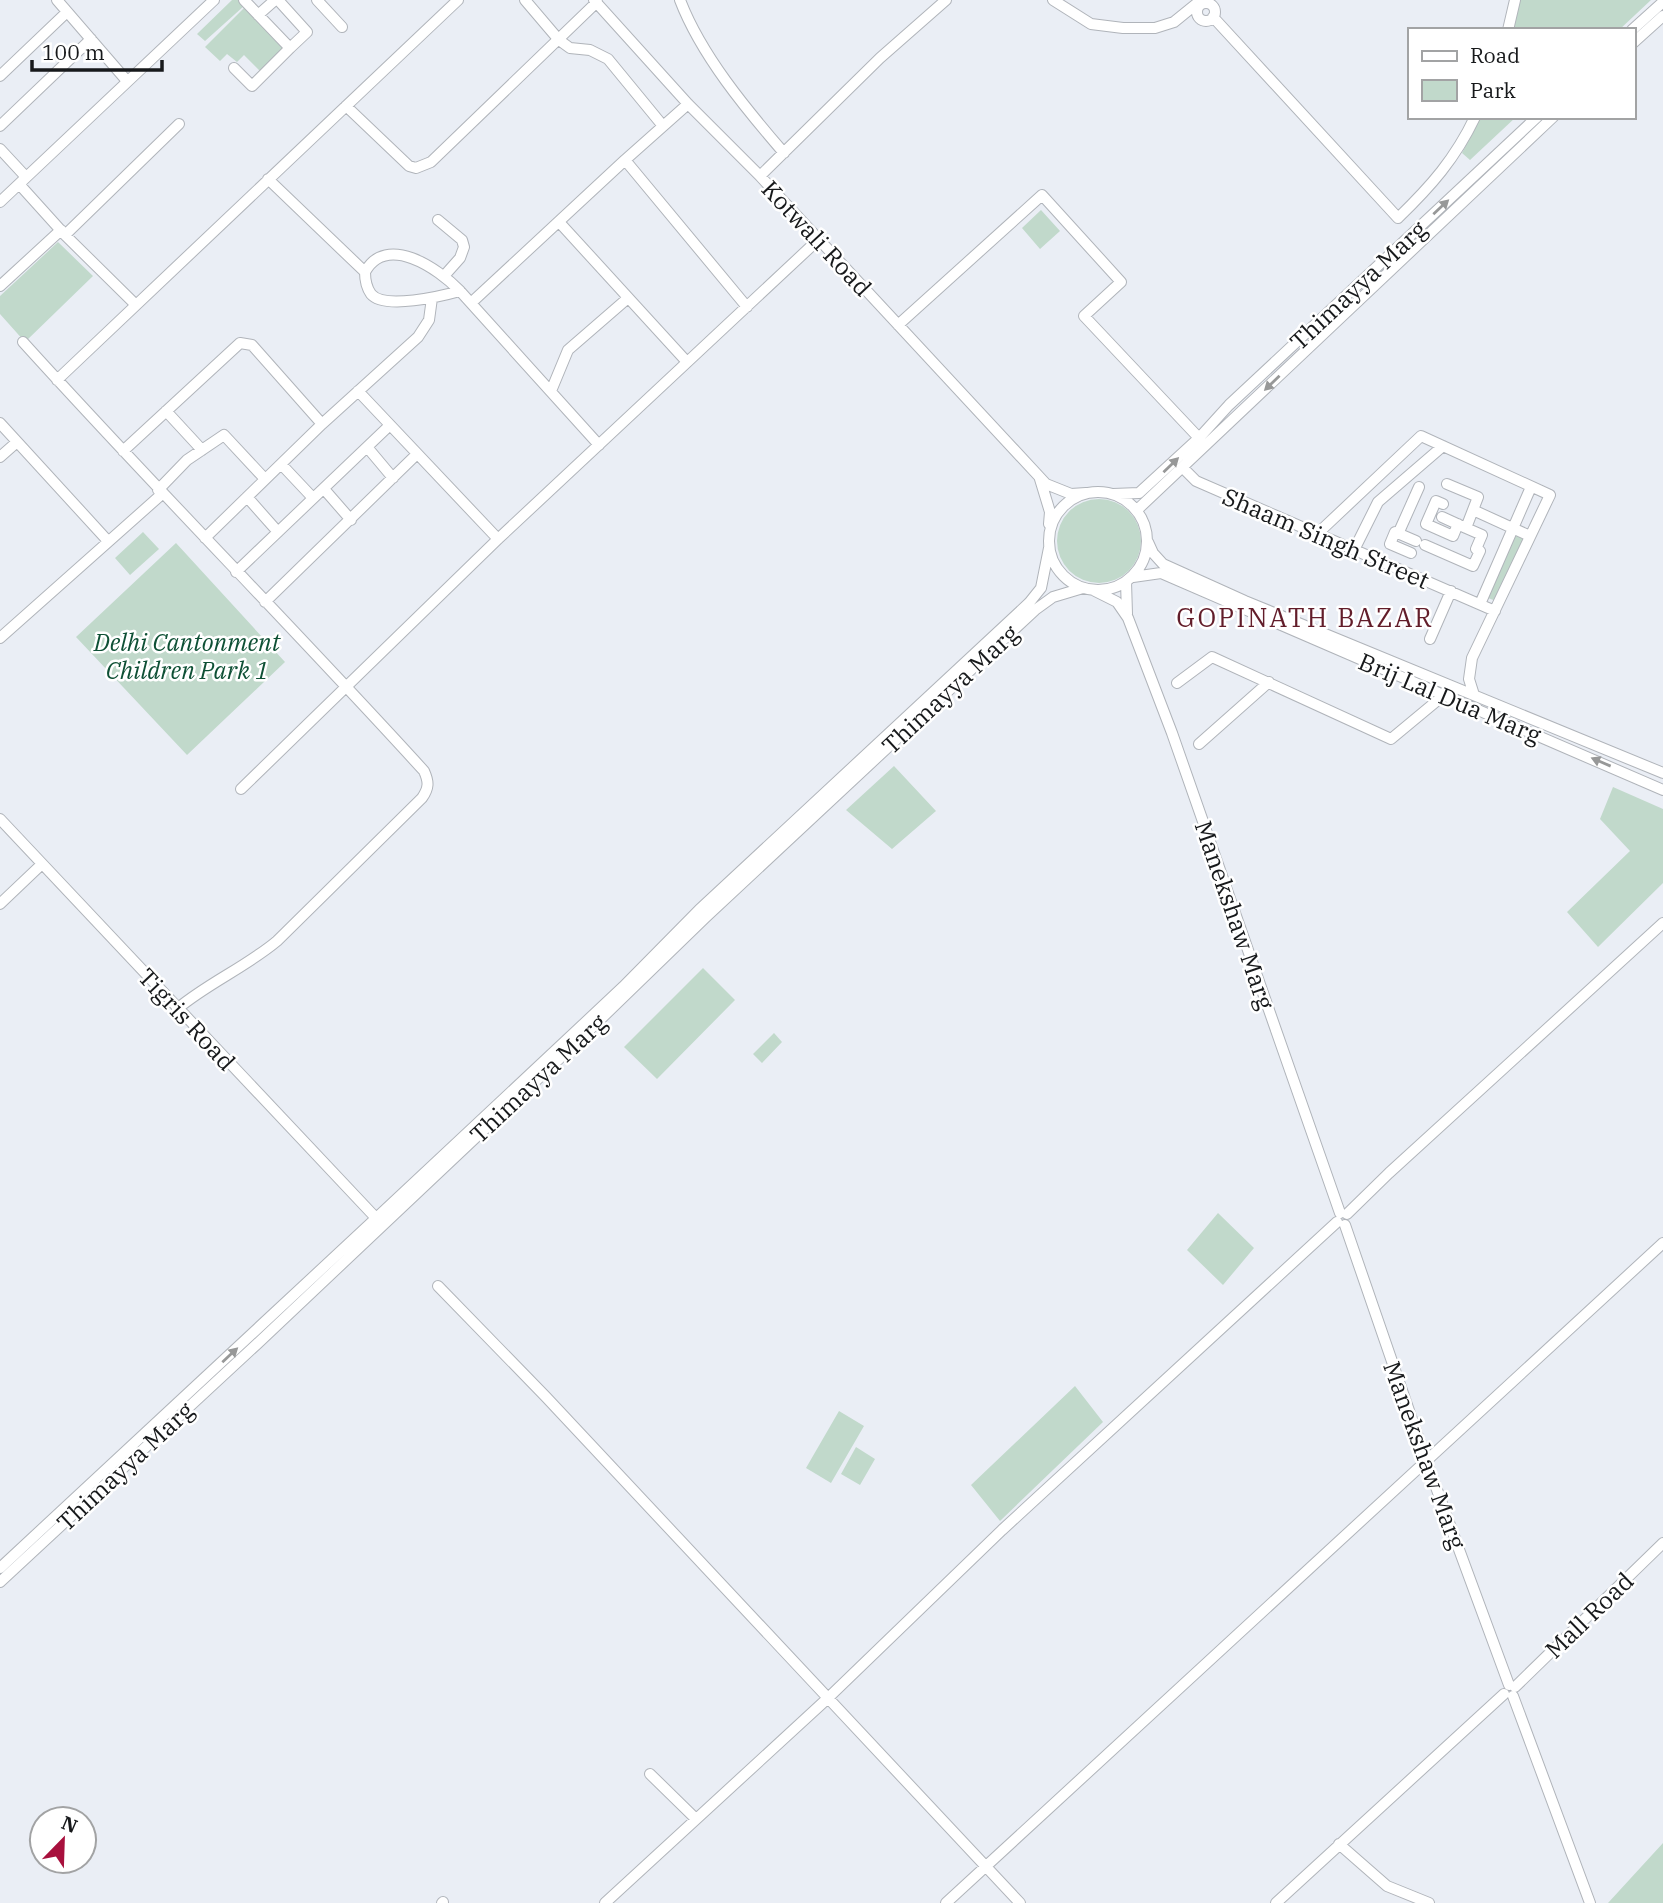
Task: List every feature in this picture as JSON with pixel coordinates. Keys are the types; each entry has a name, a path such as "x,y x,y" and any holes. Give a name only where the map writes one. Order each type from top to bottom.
{"street":[{"path":"57,0 127,80"},
{"path":"0,202 214,0"},
{"path":"244,0 290,48"},
{"path":"234,68 252,86 307,32 276,0 258,15"},
{"path":"317,0 342,27"},
{"path":"57,380 458,0"},
{"path":"525,0 559,40 570,48 590,50 608,59 663,126"},
{"path":"680,0 712,59 748,111 784,153"},
{"path":"760,176 880,58 946,0"},
{"path":"1053,0 1091,24 1123,28 1155,28 1174,22 1199,4"},
{"path":"1182,0 1212,5 1215,10 1213,17 1398,218 1433,185 1466,136 1474,119"},
{"path":"1508,28 1515,0"},
{"path":"345,106 409,166 422,166 431,162 596,1"},
{"name":"Kotwali Road","path":"596,1 688,104 760,176 1039,476"},
{"path":"1634,28 1662,2"},
{"path":"0,76 67,12"},
{"path":"1635,41 1663,16"},
{"path":"0,126 91,40"},
{"path":"471,303 688,104"},
{"name":"Thimayya Marg","path":"1138,510 1184,468 1536,119"},
{"name":"Thimayya Marg","path":"1113,494 1139,494 1199,438 1223,410 1551,119"},
{"path":"0,286 63,233 179,124"},
{"path":"0,149 63,233 136,305"},
{"path":"625,160 747,307"},
{"path":"268,180 365,272"},
{"path":"898,325 1042,195 1121,282 1084,316 1199,438"},
{"path":"438,220 462,240 464,247 460,258 444,276"},
{"path":"559,222 687,362"},
{"path":"241,789 498,539 819,239"},
{"path":"460,291 432,298 394,301 374,297 366,285 365,272 371,260 381,255 396,255 408,256 444,276 460,291 599,445"},
{"path":"205,538 322,424 418,337 429,320 432,298"},
{"path":"551,391 568,350 628,298"},
{"path":"23,342 160,492 346,686 424,771 428,780 422,799 277,941 254,959 201,990 177,1009"},
{"path":"123,451 240,343 246,342 252,345 322,424"},
{"path":"358,391 498,539"},
{"path":"166,411 202,450"},
{"path":"0,424 107,540"},
{"path":"236,572 390,425"},
{"path":"0,638 160,492 178,467 221,435 226,435 265,479"},
{"path":"1316,535 1421,436 1550,495 1472,658 1469,679 1474,695"},
{"path":"0,457 16,442"},
{"path":"1354,550 1378,502 1443,446"},
{"path":"367,447 393,478"},
{"path":"265,602 417,454"},
{"path":"281,464 313,498"},
{"name":"Shaam Singh Street","path":"1184,468 1196,481 1495,611"},
{"path":"1039,476 1046,484 1071,494 1113,494 1138,510 1147,531 1148,542 1146,555 1130,580"},
{"path":"1039,476 1049,512 1049,543 1053,562 1071,582 1088,589 1116,587 1162,569 1148,542"},
{"path":"1443,504 1436,501 1426,524 1453,536 1473,510 1478,497 1447,484"},
{"path":"1411,553 1385,542 1419,487"},
{"path":"1480,604 1531,487"},
{"path":"324,489 351,520"},
{"path":"1049,543 1052,522 1060,509 1072,499 1086,493"},
{"path":"247,497 278,532"},
{"path":"1473,510 1530,536"},
{"path":"1393,532 1473,566 1480,551 1476,549 1482,534 1442,517"},
{"name":"Thimayya Marg","path":"0,1582 578,1041 703,913 1029,603 1041,588 1049,543"},
{"name":"Brij Lal Dua Marg","path":"1162,569 1663,790"},
{"name":"Brij Lal Dua Marg","path":"1162,569 1663,773"},
{"name":"Manekshaw Marg","path":"1130,580 1125,600 1128,618 1172,733 1426,1460 1590,1903"},
{"name":"Thimayya Marg","path":"0,1568 623,986 1035,610 1053,597 1088,589"},
{"name":"Manekshaw Marg","path":"1088,589 1117,602 1128,618"},
{"path":"1430,639 1451,591"},
{"path":"1177,683 1212,657 1391,739 1444,695"},
{"path":"1199,744 1269,682"},
{"name":"Tigris Road","path":"0,819 376,1218"},
{"path":"0,904 42,864"},
{"path":"605,1903 828,1698 1002,1530 1663,923"},
{"path":"946,1903 1663,1243"},
{"path":"438,1286 547,1396 645,1505 1020,1903"},
{"name":"Mall Road","path":"1276,1903 1510,1690 1663,1543"},
{"path":"650,1774 696,1819"},
{"path":"1339,1844 1387,1886 1429,1903"}],"green space":[{"path":"232,0 238,0 244,6 205,41 197,34"},
{"path":"1519,0 1651,0 1621,28 1513,28"},
{"path":"246,6 286,47 261,72 244,55 237,62 227,54 220,61 205,47"},
{"path":"1480,119 1514,119 1470,160 1462,153"},
{"path":"1041,210 1060,231 1040,249 1022,228"},
{"path":"58,242 93,276 25,342 0,314 0,296"},
{"path":"1091,499 1107,499 1123,506 1134,517 1141,533 1138,557 1129,571 1107,583 1091,583 1075,576 1064,565 1057,549 1057,533 1064,517 1075,506"},
{"path":"143,532 159,549 130,575 115,558"},
{"path":"1516,534 1525,538 1496,601 1488,598"},
{"name":"Delhi Cantonment Children Park 1","path":"176,543 285,662 187,755 76,637"},
{"path":"894,766 936,811 892,849 846,810"},
{"path":"1613,787 1663,809 1663,883 1598,947 1567,912 1630,851 1600,819"},
{"path":"703,968 735,1000 657,1079 624,1047"},
{"path":"774,1033 782,1042 762,1063 753,1054"},
{"path":"1218,1213 1254,1248 1223,1285 1187,1250"},
{"path":"1075,1386 1103,1422 1000,1521 971,1485"},
{"path":"839,1411 864,1426 831,1483 806,1468"},
{"path":"856,1447 875,1459 860,1485 841,1474"},
{"path":"1663,1843 1663,1903 1608,1903"}],"district":[{"name":"GOPINATH BAZAR","path":"1305,617"}]}
